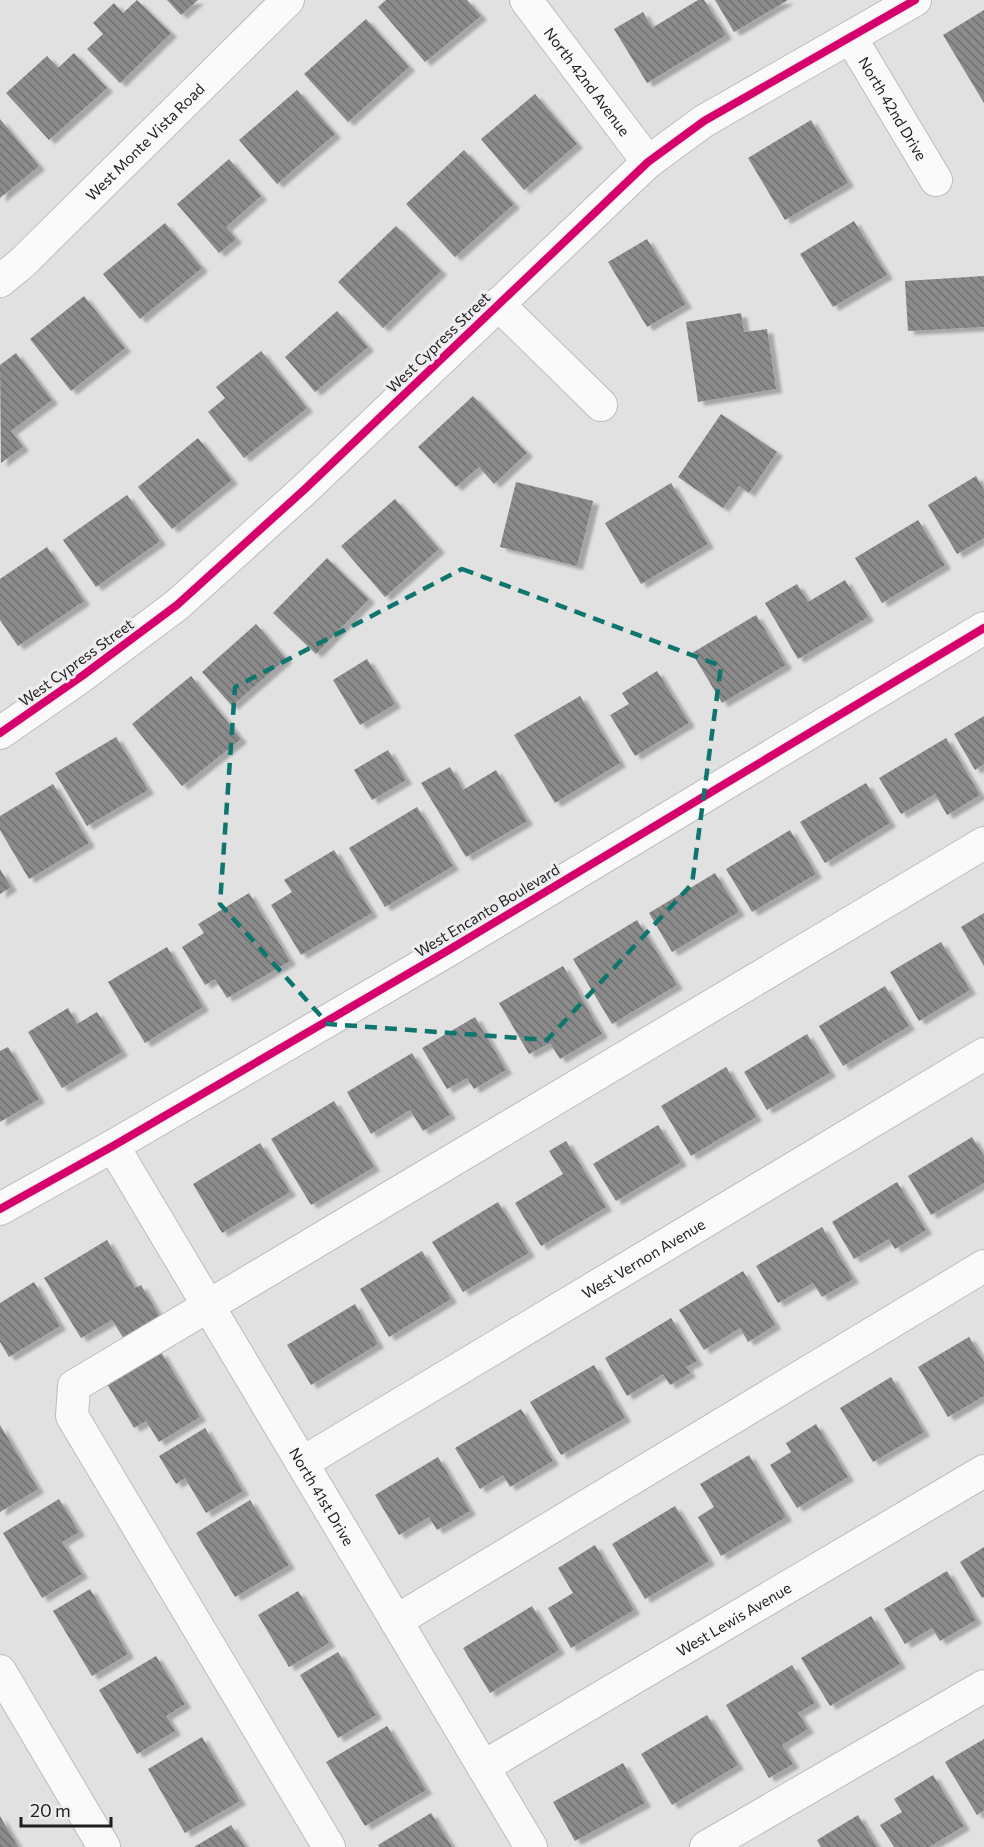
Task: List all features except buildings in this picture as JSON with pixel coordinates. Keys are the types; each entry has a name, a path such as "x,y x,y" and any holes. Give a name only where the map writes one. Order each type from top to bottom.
{"street":[{"name":"West Monte Vista Road","path":"0,281 22,263 288,0"},
{"name":"North 42nd Avenue","path":"526,0 648,162"},
{"name":"West Cypress Street","path":"0,734 177,604 305,489 648,162 704,121 915,0"},
{"name":"North 42nd Drive","path":"851,38 936,180"},
{"path":"498,304 601,405"},
{"name":"West Encanto Boulevard","path":"0,1209 113,1146 436,957 984,628"},
{"path":"329,1847 72,1416 74,1386 984,843"},
{"name":"West Vernon Avenue","path":"302,1463 984,1054"},
{"name":"North 41st Drive","path":"113,1146 531,1847"},
{"path":"396,1621 984,1266"},
{"name":"West Lewis Avenue","path":"483,1767 984,1470"},
{"path":"0,1671 104,1847"},
{"path":"706,1847 984,1686"}],"highlighted area":[{"path":"462,569 721,666 692,884 547,1040 328,1024 220,904 235,687"}],"cycle path":[{"path":"0,733 82,676 177,605 305,489 648,162 704,121 915,0"},
{"path":"0,1209 113,1146 447,951 984,628"}]}
